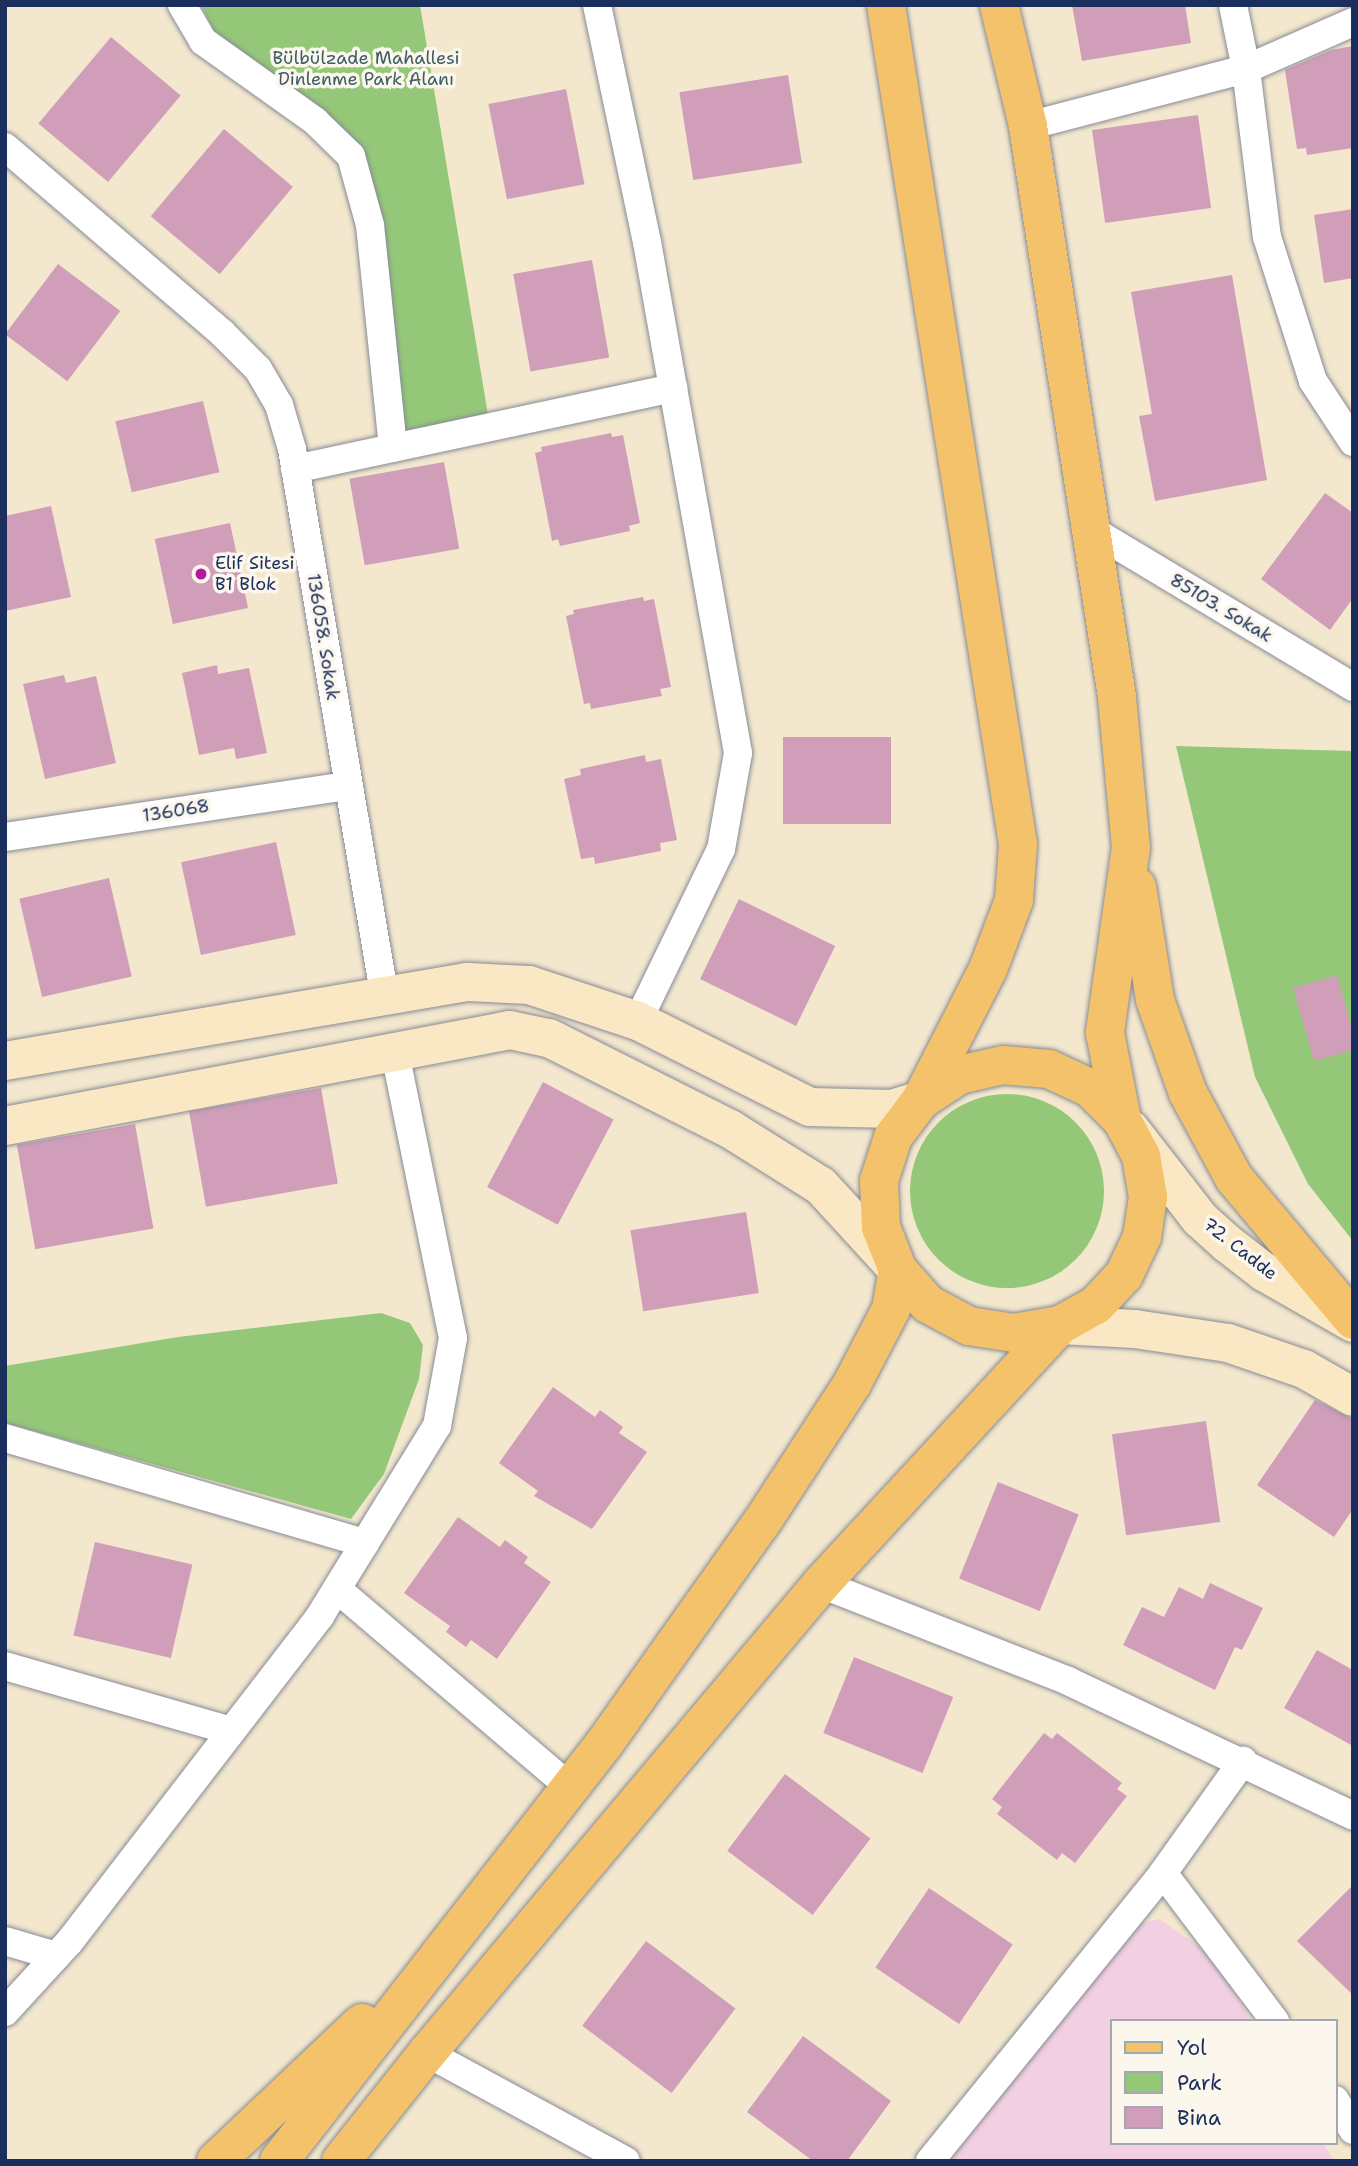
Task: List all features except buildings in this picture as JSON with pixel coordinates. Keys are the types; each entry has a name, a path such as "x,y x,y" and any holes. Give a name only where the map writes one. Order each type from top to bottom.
{"main road":[{"path":"279,2161 570,1787 762,1522 852,1384 891,1309 898,1269 881,1227 879,1181 893,1137 921,1100 988,969 1014,900 1018,844 886,5"},
{"path":"999,5 1028,127 1117,697 1131,847 1155,1000 1188,1093 1234,1178 1353,1321"},
{"path":"341,2161 427,2053 821,1584 1060,1325 1096,1305 1124,1275 1142,1237 1148,1197 1141,1156 1122,1120 1105,1033 1131,847"},
{"path":"5,1060 384,993 468,982 529,985 638,1021 810,1107 892,1109 921,1100 959,1075 1003,1065 1049,1069 1090,1088 1122,1120"},
{"path":"5,1126 510,1030 549,1038 688,1105 821,1186 928,1304 969,1326 1014,1334 1060,1325 1135,1329 1228,1343 1304,1369 1353,1397"},
{"name":"72. Cadde","path":"1122,1120 1200,1219 1227,1244 1264,1272 1353,1321"},
{"path":"216,2161 453,1937"},
{"path":"375,2161 427,2053"}],"street":[{"path":"182,5 203,41 315,121 351,156 370,225 393,448"},
{"path":"597,5 673,388 738,753 721,849 638,1021"},
{"path":"1233,5 1246,69 1267,237 1313,381 1353,442"},
{"path":"1028,127 1246,69 1353,22"},
{"name":"136058. Sokak","path":"5,147 258,369 279,405 295,469 384,993"},
{"path":"295,469 673,388"},
{"name":"85103. Sokak","path":"1090,529 1353,687"},
{"name":"136068","path":"6,834 347,786"},
{"path":"5,2012 56,1956 231,1731 337,1589 437,1426 453,1338 395,1053"},
{"path":"5,1438 365,1543"},
{"path":"821,1584 1068,1681 1188,1740 1243,1760 1353,1816"},
{"path":"337,1589 570,1787"},
{"path":"5,1666 231,1731"},
{"path":"930,2161 1163,1873 1243,1760"},
{"path":"1163,1873 1273,2019"},
{"path":"5,1941 56,1956"},
{"path":"427,2053 626,2161"},
{"path":"1337,2104 1353,2130"}],"shaded area":[{"path":"1159,1919 1213,1956 1250,2019 1110,2019 1110,2145 1324,2145 1334,2161 949,2161 1131,1926"}],"green space":[{"name":"Bülbülzade Mahallesi Dinlenme Park Alanı","path":"201,5 420,5 488,415 404,434 355,144 215,33"},
{"path":"1176,746 1353,751 1353,1241 1308,1184 1255,1077"},
{"path":"1007,1094 1044,1101 1076,1122 1097,1154 1104,1191 1097,1228 1076,1260 1044,1281 1007,1288 970,1281 938,1260 917,1228 910,1191 917,1154 938,1122 970,1101"},
{"path":"381,1313 410,1323 423,1345 419,1379 384,1474 351,1519 5,1423 5,1366 178,1337"}],"place":[{"name":"Elif Sitesi B1 Blok","path":"201,574"}]}
